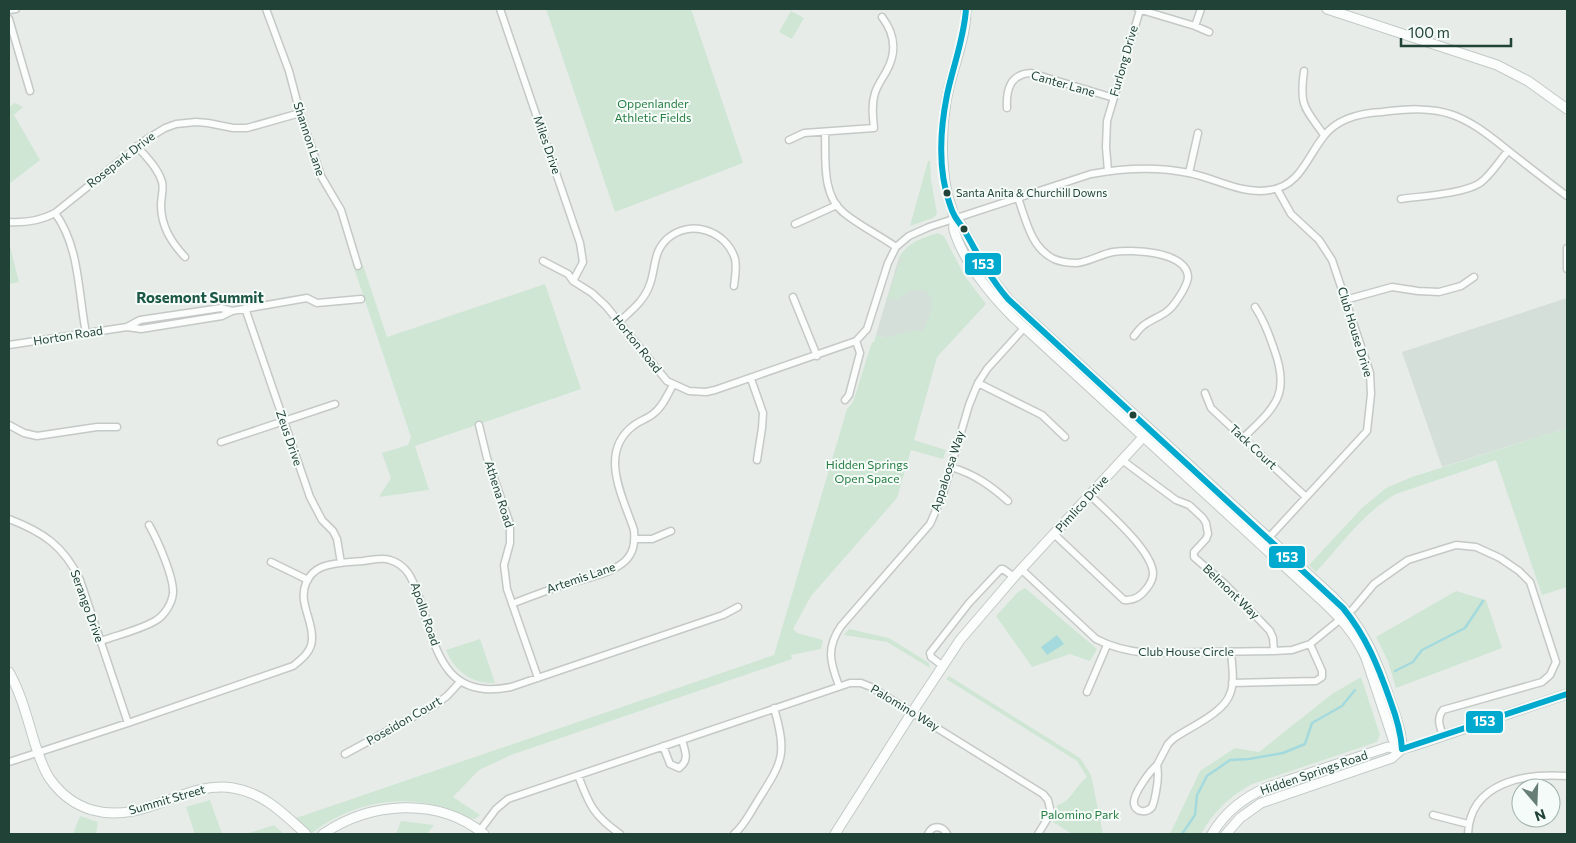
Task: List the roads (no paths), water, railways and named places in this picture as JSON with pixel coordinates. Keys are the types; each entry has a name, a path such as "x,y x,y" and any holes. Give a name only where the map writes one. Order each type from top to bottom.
{"main road":[{"path":"966,9 964,32 949,88 942,130 943,168 955,219 954,228 956,234 967,258 983,284 1002,306 1024,328 1146,433"},
{"path":"1327,9 1497,65 1528,81 1567,110"},
{"path":"955,219 962,226 983,267 1008,299 1146,433 1344,616 1348,628 1360,646 1370,667 1394,739 1402,749"},
{"name":"Pimlico Drive","path":"835,834 952,651 1014,577 1146,433"},
{"name":"Summit Street","path":"9,672 48,776 58,789 71,800 89,809 111,813 131,812 208,788 233,788 253,794 269,802 306,834"},
{"name":"Hidden Springs Road","path":"1226,834 1240,818 1261,803 1392,758 1402,749 1567,694"},
{"name":"Hidden Springs Road","path":"1212,834 1225,815 1243,800 1261,790 1388,747 1402,749"},
{"path":"323,834 342,822 359,815 384,809 403,808 434,811 457,819 480,833"}],"street":[{"path":"9,10 16,9"},
{"name":"Shannon Lane","path":"266,9 288,71 321,176 341,210 358,266"},
{"name":"Miles Drive","path":"500,9 580,243 583,262 574,281"},
{"name":"Furlong Drive","path":"1108,171 1107,121 1139,9 1209,32"},
{"path":"1195,26 1201,9"},
{"path":"789,140 804,133 874,128 873,100 890,65 894,50 891,32 882,17"},
{"path":"9,19 30,91"},
{"path":"1304,71 1301,89 1303,105 1324,135"},
{"name":"Canter Lane","path":"1007,108 1006,96 1009,86 1020,74 1026,73 1114,98"},
{"path":"671,531 652,539 635,539 634,530 615,475 615,455 623,436 631,427 653,414 659,408 673,385 689,391 706,392 751,379 856,342 868,329 888,263 896,247 918,231 1075,178 1108,171 1147,168 1189,173 1243,189 1261,191 1277,189 1294,179 1302,170 1324,135 1341,122 1364,114 1398,110 1432,110 1454,115 1478,128 1567,196"},
{"name":"Rosepark Drive","path":"9,222 29,222 43,219 55,213 154,133 176,124 196,122 234,128 247,128 268,124 300,113"},
{"path":"825,132 828,186 837,205 843,212 896,247"},
{"path":"1189,173 1198,133"},
{"path":"137,146 160,176 163,186 161,205 164,224 172,242 185,257"},
{"path":"1401,199 1456,191 1477,184 1490,174 1508,150"},
{"name":"Club House Drive","path":"1265,542 1366,431 1371,394 1370,373 1328,252 1313,233 1291,214 1277,189"},
{"path":"1018,198 1035,241 1044,252 1055,259 1078,263 1112,252 1139,251 1168,257 1184,267 1188,277 1187,282 1174,305 1166,313 1144,325 1134,336"},
{"path":"794,224 837,205"},
{"path":"55,213 67,233 72,247 86,333"},
{"path":"619,322 638,304 646,293 650,285 654,260 659,249 668,238 681,231 694,228 706,230 723,239 732,251 735,260 734,286"},
{"path":"1567,248 1567,269"},
{"name":"Horton Road","path":"543,261 568,274 606,306 662,375 673,385"},
{"path":"1346,300 1392,287 1439,292 1461,286 1474,277"},
{"path":"793,297 816,356"},
{"name":"Horton Road","path":"9,345 128,327 140,320 221,308 232,311 307,298 318,303 361,299"},
{"path":"1243,438 1272,409 1282,384 1280,363 1263,318 1255,307"},
{"name":"Zeus Drive","path":"245,308 310,497 318,514 333,531 337,540 341,563"},
{"name":"Appaloosa Way","path":"839,686 830,654 831,645 836,633 930,524 951,467 969,405 978,383 987,369 1024,328"},
{"path":"844,400 849,395 860,353 856,342"},
{"path":"751,379 763,414 757,460"},
{"path":"978,383 1042,415 1065,437"},
{"name":"Tack Court","path":"1205,393 1211,408 1306,497"},
{"path":"221,442 335,404"},
{"path":"9,425 24,433 37,436 97,427 117,427"},
{"name":"Athena Road","path":"479,425 486,458 510,524 510,542 504,565 507,588 538,678"},
{"name":"Belmont Way","path":"1122,460 1176,500 1190,505 1203,518 1208,534 1194,552 1194,557 1226,585 1270,632 1273,638 1274,651"},
{"path":"951,467 969,473 985,482 1008,501"},
{"path":"1054,534 1124,600 1134,599 1143,592 1151,582 1153,574 1145,552 1090,494"},
{"name":"Serango Drive","path":"9,518 42,534 58,546 69,559 80,580 128,723"},
{"path":"101,641 156,621 165,613 171,602 173,591 171,581 157,541 149,525"},
{"name":"Artemis Lane","path":"512,604 615,568 629,556 635,539"},
{"name":"Club House Circle","path":"1022,569 1086,630 1107,645 1126,651 1146,653 1274,651 1292,650 1310,644 1344,616 1374,584 1408,560 1456,545 1476,547 1500,558 1520,571 1530,582 1556,662 1554,670 1542,682 1442,710 1438,720 1443,736"},
{"name":"Apollo Road","path":"308,580 322,567 341,563 384,559 396,562 406,569 413,580 440,657 448,670 460,682"},
{"path":"9,762 293,666 310,648 312,640 304,605 304,589 308,580 271,562"},
{"path":"943,666 931,657 930,653 969,603 1001,569 1014,577"},
{"path":"460,682 474,688 492,690 511,687 723,615 738,607"},
{"path":"1232,683 1316,681 1322,677 1322,671 1310,644"},
{"path":"1087,692 1107,645"},
{"path":"1157,765 1159,775 1154,802 1146,812 1140,811 1134,803 1135,797 1150,772 1157,765 1168,744 1216,712 1226,702 1232,683 1231,652"},
{"name":"Poseidon Court","path":"345,754 435,705 447,696 460,682"},
{"name":"Palomino Way","path":"480,833 496,809 508,799 839,686 861,683 912,711 1043,794 1048,800 1051,814 1038,834"},
{"path":"734,834 744,823 779,765 782,741 774,708"},
{"path":"663,746 670,764 679,768 686,759 682,740"},
{"path":"578,775 586,797 597,816 620,834"},
{"path":"1468,834 1468,824 1474,808 1479,801 1496,787 1510,780 1544,775 1567,776"},
{"path":"1432,815 1468,824"},
{"path":"928,834 932,829 938,827 944,829 947,834"}],"water":[{"path":"1057,635 1064,644 1047,655 1041,647"}],"waterway":[{"path":"1395,671 1413,662 1422,650 1465,628 1483,601"},
{"path":"1182,834 1195,815 1197,795 1207,776 1230,760 1283,753 1305,744 1312,723 1342,706 1355,690"}],"place":[{"name":"Santa Anita & Churchill Downs","path":"947,193"}],"district":[{"name":"Rosemont Summit","path":"200,298"}],"park label":[{"name":"Oppenlander Athletic Fields","path":"653,111"},
{"name":"Hidden Springs Open Space","path":"867,472"},
{"name":"Palomino Park","path":"1080,815"}]}
